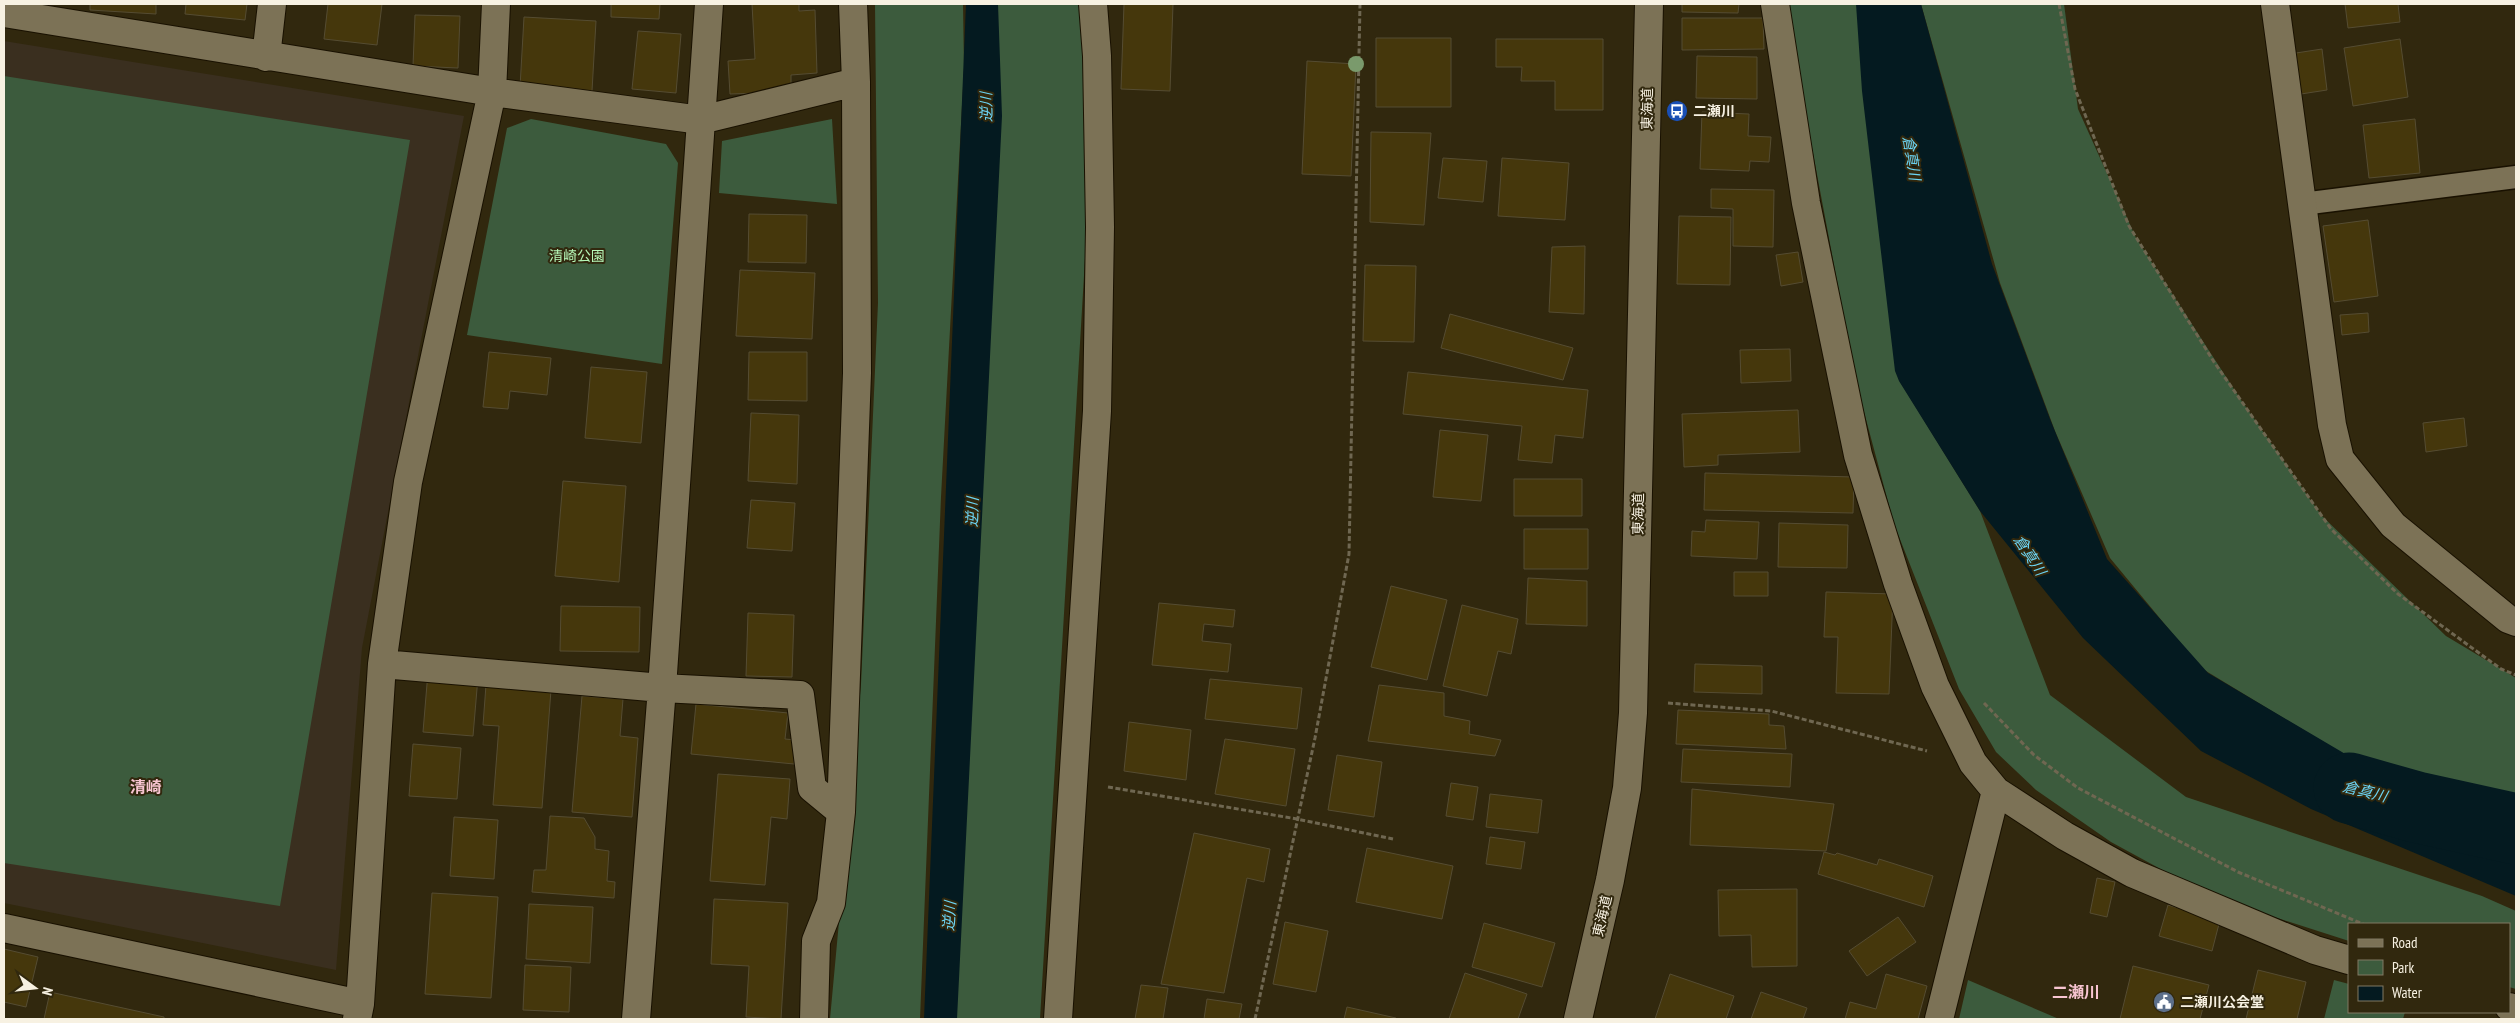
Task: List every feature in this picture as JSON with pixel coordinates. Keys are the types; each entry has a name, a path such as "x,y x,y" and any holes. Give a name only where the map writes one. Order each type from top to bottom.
{"street":[{"path":"266,57 272,4"},
{"path":"4,928 359,1012 382,664 408,482 492,92 496,4"},
{"path":"636,1019 662,688 709,4"},
{"path":"814,1019 816,941 831,903 841,812 857,373 856,82 853,4"},
{"path":"1058,1019 1097,411 1100,227 1097,56 1093,4"},
{"name":"東海道","path":"1578,1019 1610,880 1627,788 1633,713 1649,4"},
{"path":"1774,4 1806,203 1858,455 1898,584 1935,686 1973,763 1996,791 2065,836 2132,873 2315,950 2348,960"},
{"path":"2275,4 2332,425 2340,459 2393,525 2508,619 2516,622"},
{"path":"4,13 50,13 266,57 492,92 701,120 856,82"},
{"path":"382,664 662,688 800,694 812,788 841,812"},
{"path":"1939,1019 1996,791"}],"lane":[{"path":"2302,204 2516,177"}],"path":[{"path":"1255,1019 1298,819 1349,554 1360,4"},
{"path":"2059,4 2075,89 2129,226 2214,362 2331,529 2398,594 2501,669 2516,675"},
{"path":"1980,700 2034,755 2078,788 2238,872 2361,923"},
{"path":"1660,703 1771,711 1973,763"},
{"path":"1073,781 1298,819 1393,839"}],"shaded area":[{"path":"4,41 464,116 362,648 336,970 4,903"}],"green space":[{"path":"875,4 963,4 964,68 941,497 920,1019 830,1019 861,684 878,303"},
{"path":"996,4 1093,4 1097,56 1040,1019 956,1019"},
{"path":"1785,4 1859,4 1899,380 1980,511 2050,695 2186,797 2482,896 2516,911 2516,989 2510,987 2510,923 2348,923 2348,941 2212,897 2111,842 2036,790 1996,752 1959,689 1894,524 1856,382"},
{"path":"1921,4 2064,4 2078,109 2136,238 2241,400 2321,515 2446,636 2516,678 2516,849 2464,825 2201,668 2110,558 2055,431 2000,283"},
{"path":"4,76 410,140 280,906 4,863"},
{"name":"清崎公園","path":"531,119 666,144 678,163 662,364 467,335 507,128"},
{"path":"832,119 837,204 719,193 722,141"},
{"path":"1968,980 2059,1019 1959,1019"},
{"path":"2334,980 2348,984 2348,1013 2405,1013 2403,1019 2324,1019"}],"water":[{"name":"逆川","path":"966,4 998,4 1002,116 957,1019 924,1019"},
{"path":"1856,4 1921,4 1992,264 2050,419 2107,559 2208,673 2503,847 2516,849 2516,896 2311,809 2201,751 2083,638 1980,511 1899,381 1895,371 1862,91"}],"building":[{"path":"90,4 156,4 156,14 90,10"},
{"path":"186,4 247,4 245,20 185,14"},
{"path":"328,4 382,4 377,45 324,39"},
{"path":"611,4 660,4 659,19 611,17"},
{"path":"752,4 799,4 799,11 815,10 817,73 791,75 791,92 730,94 728,61 755,59"},
{"path":"1124,4 1173,4 1170,91 1121,89"},
{"path":"1682,4 1739,4 1738,13 1682,12"},
{"path":"2345,4 2398,4 2400,22 2348,28"},
{"path":"415,15 460,16 458,68 413,66"},
{"path":"524,17 596,21 592,91 520,87"},
{"path":"1682,18 1763,18 1764,49 1682,50"},
{"path":"638,31 681,34 676,93 632,89"},
{"path":"1376,38 1451,38 1451,107 1376,107"},
{"path":"1496,39 1603,39 1603,110 1555,110 1555,81 1521,81 1522,67 1496,67"},
{"path":"2400,39 2408,97 2353,106 2344,48"},
{"path":"2322,49 2327,90 2301,94 2296,53"},
{"path":"1697,56 1757,57 1757,99 1696,98"},
{"path":"1307,61 1356,64 1351,176 1302,174"},
{"path":"1702,112 1749,114 1748,136 1771,137 1769,162 1750,161 1749,171 1700,169"},
{"path":"2415,119 2420,173 2369,178 2363,125"},
{"path":"1371,132 1431,133 1424,225 1370,222"},
{"path":"1443,158 1487,161 1483,202 1438,198"},
{"path":"1502,158 1569,163 1565,220 1498,216"},
{"path":"1711,189 1774,190 1773,247 1733,246 1733,209 1711,208"},
{"path":"749,214 807,215 806,263 748,262"},
{"path":"1679,216 1731,217 1730,285 1677,284"},
{"path":"2368,220 2378,296 2334,302 2323,226"},
{"path":"1585,246 1584,314 1549,312 1552,247"},
{"path":"1798,252 1803,282 1781,286 1776,255"},
{"path":"1365,265 1416,266 1414,342 1363,341"},
{"path":"740,270 815,273 812,339 736,336"},
{"path":"2368,313 2369,332 2342,335 2340,315"},
{"path":"1450,314 1573,348 1563,380 1441,348"},
{"path":"1790,349 1791,381 1741,383 1740,350"},
{"path":"489,352 551,358 547,395 510,391 508,409 483,407"},
{"path":"749,352 807,352 807,401 748,400"},
{"path":"591,367 647,372 641,443 585,438"},
{"path":"1408,372 1588,390 1583,438 1555,435 1552,463 1518,460 1522,426 1403,414"},
{"path":"1798,410 1800,452 1718,455 1718,465 1684,467 1682,414"},
{"path":"751,413 799,415 797,484 748,481"},
{"path":"2464,418 2467,446 2426,452 2423,423"},
{"path":"1440,430 1488,435 1481,501 1433,497"},
{"path":"1705,473 1854,477 1853,513 1704,510"},
{"path":"1514,479 1582,479 1582,516 1514,516"},
{"path":"563,481 626,486 619,582 555,576"},
{"path":"751,500 795,503 792,551 747,548"},
{"path":"1706,520 1759,522 1757,559 1691,556 1692,531 1705,532"},
{"path":"1779,523 1848,525 1847,568 1778,567"},
{"path":"1524,529 1588,529 1588,569 1524,569"},
{"path":"1734,572 1768,572 1768,596 1734,596"},
{"path":"1528,578 1587,581 1587,626 1526,624"},
{"path":"1391,586 1447,600 1427,680 1371,667"},
{"path":"1826,592 1893,594 1889,694 1836,693 1838,637 1824,637"},
{"path":"1159,603 1235,610 1233,627 1204,624 1202,641 1231,644 1228,672 1152,665"},
{"path":"1462,605 1518,619 1511,654 1498,651 1487,696 1443,686"},
{"path":"561,606 640,607 639,652 560,651"},
{"path":"748,613 794,615 792,677 746,676"},
{"path":"1695,664 1762,666 1762,694 1694,692"},
{"path":"428,672 478,677 473,736 423,732"},
{"path":"1210,679 1302,688 1297,729 1205,719"},
{"path":"486,685 551,690 542,808 493,805 499,726 483,725"},
{"path":"1379,685 1444,693 1444,716 1470,721 1469,734 1501,740 1495,756 1368,741"},
{"path":"582,696 623,699 620,736 638,738 632,817 572,812"},
{"path":"696,704 788,713 785,739 796,740 794,764 691,754"},
{"path":"1678,710 1769,714 1769,725 1784,726 1786,749 1676,744"},
{"path":"1129,722 1191,730 1186,780 1124,771"},
{"path":"1225,739 1295,749 1286,806 1215,794"},
{"path":"413,744 461,748 457,799 409,796"},
{"path":"1683,749 1792,754 1790,787 1681,782"},
{"path":"1337,755 1382,762 1374,817 1328,810"},
{"path":"718,774 790,779 787,819 771,817 765,885 710,881"},
{"path":"1451,783 1478,787 1473,820 1446,816"},
{"path":"1692,789 1834,804 1826,851 1690,845"},
{"path":"1490,794 1542,800 1538,833 1486,827"},
{"path":"550,816 584,818 595,837 595,849 609,851 607,881 615,882 614,898 532,892 534,870 546,870"},
{"path":"454,817 498,820 494,879 450,876"},
{"path":"1194,833 1270,849 1264,882 1247,878 1224,993 1161,984"},
{"path":"1490,837 1525,842 1521,869 1486,864"},
{"path":"1367,848 1453,866 1442,919 1356,902"},
{"path":"1824,852 1835,855 1837,853 1877,865 1879,859 1933,876 1924,907 1818,874"},
{"path":"2097,878 2115,882 2107,917 2090,913"},
{"path":"1797,889 1797,966 1752,967 1751,935 1719,936 1718,890"},
{"path":"432,893 498,897 491,998 425,994"},
{"path":"714,899 788,903 781,1019 746,1017 749,966 711,964"},
{"path":"529,904 593,907 590,963 526,959"},
{"path":"2168,905 2220,920 2212,951 2159,936"},
{"path":"1898,917 1916,942 1867,976 1849,951"},
{"path":"1285,922 1328,931 1316,992 1273,984"},
{"path":"1484,923 1555,943 1542,987 1472,967"},
{"path":"4,949 38,957 26,1007 4,1002"},
{"path":"525,965 571,967 569,1012 523,1010"},
{"name":"二瀬川公会堂","path":"2133,966 2209,985 2200,1019 2120,1019"},
{"path":"2258,970 2306,982 2297,1019 2246,1019"},
{"path":"1465,973 1527,994 1518,1019 1449,1019"},
{"path":"1670,974 1734,996 1726,1019 1655,1019"},
{"path":"1886,974 1927,986 1918,1019 1845,1019 1850,1002 1876,1009"},
{"path":"1141,985 1168,988 1163,1019 1135,1019"},
{"path":"50,992 164,1017 164,1019 44,1019"},
{"path":"1761,992 1807,1008 1803,1019 1751,1019"},
{"path":"1207,999 1242,1004 1239,1019 1204,1019"},
{"path":"1347,1007 1396,1018 1396,1019 1344,1019"}],"waterway":[{"name":"倉真川","path":"2349,788 2416,807 2516,829"}],"place":[{"name":"二瀬川","path":"1677,111"},
{"name":"二瀬川公会堂","path":"2164,1002"}],"district":[{"name":"清崎","path":"146,787"},
{"name":"二瀬川","path":"2076,992"}]}
